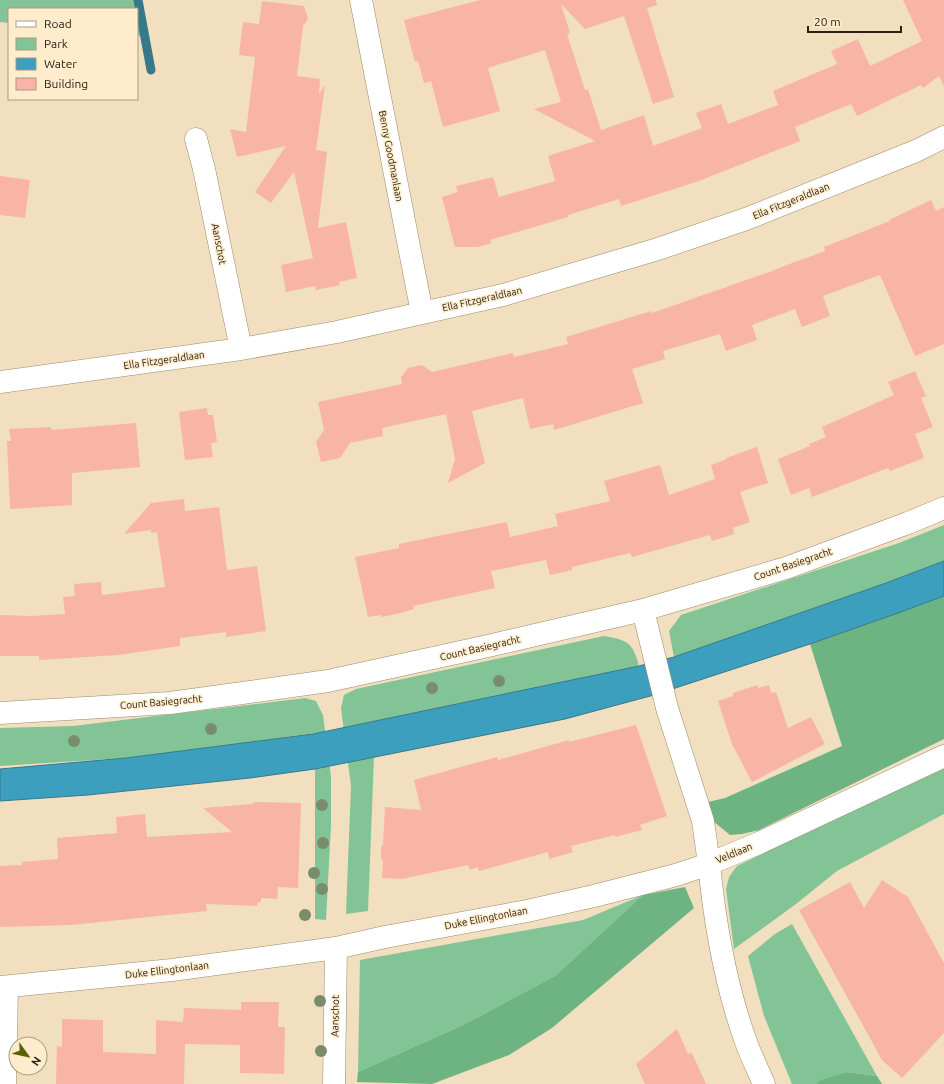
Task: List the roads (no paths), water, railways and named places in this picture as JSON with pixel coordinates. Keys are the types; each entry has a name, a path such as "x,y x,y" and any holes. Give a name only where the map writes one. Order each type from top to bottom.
{"street":[{"name":"Benny Goodmanlaan","path":"361,0 422,313"},
{"name":"Ella Fitzgeraldlaan","path":"0,382 241,350 337,332 503,295 658,249 746,219 916,151 944,137"},
{"name":"Aanschot","path":"196,139 204,169 241,350"},
{"name":"Count Basiegracht","path":"0,713 170,703 328,681 643,610 786,568 908,523 944,508"},
{"path":"643,610 667,708 701,815 709,864"},
{"name":"Veldlaan","path":"764,1084 746,1044 730,994 712,901 709,864 759,843 944,756"},
{"name":"Duke Ellingtonlaan","path":"4,987 172,970 336,948 586,898 662,879 709,864"},
{"name":"Aanschot","path":"334,1084 336,948"},
{"path":"4,987 6,1084"}],"water":[{"path":"944,561 944,596 810,644 654,695 565,719 315,769 250,778 88,795 0,801 0,769 126,758 313,734 639,666 674,657 886,583"}],"waterway":[{"path":"138,0 151,70"}]}
